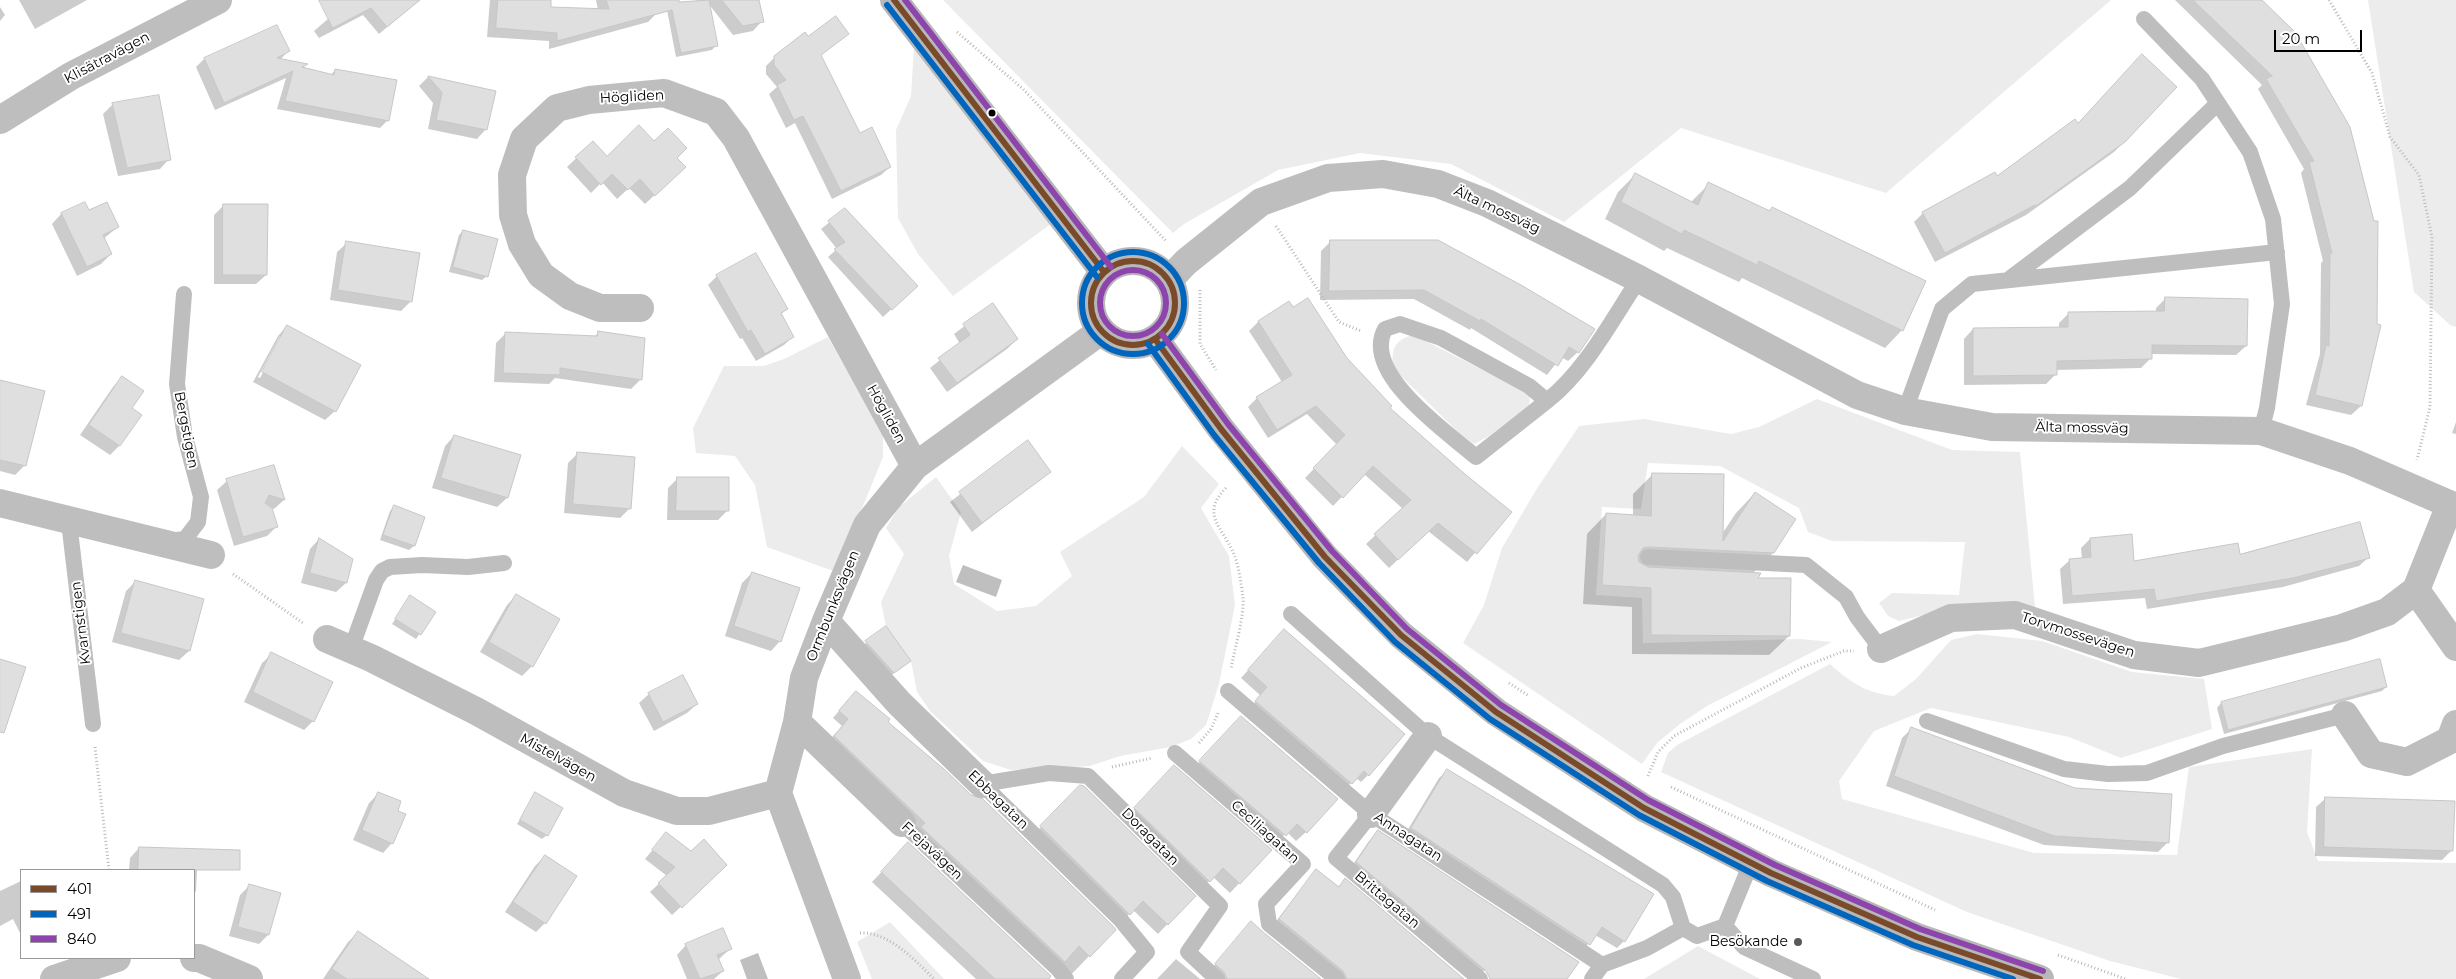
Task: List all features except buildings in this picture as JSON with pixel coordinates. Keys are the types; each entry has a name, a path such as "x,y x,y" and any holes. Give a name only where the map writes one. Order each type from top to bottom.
{"main road":[{"path":"894,0 1104,272"},
{"path":"1132,260 1146,263 1159,269 1177,271 1174,290 1176,305 1170,324 1155,339 1145,343 1124,344 1110,339 1101,331 1092,313 1091,299 1095,285 1110,267 1132,260"},
{"path":"1155,339 1222,429 1325,557 1401,635 1496,712 1644,808 1751,863 1917,937 2040,979"}],"street":[{"name":"Klisätravägen","path":"0,120 71,76 218,0"},
{"name":"Högliden","path":"640,308 600,308 570,296 541,275 522,244 513,216 512,175 524,139 557,108 589,100 664,93 716,112 736,138 915,466"},
{"name":"Älta mossväg","path":"1177,271 1261,202 1328,178 1384,174 1438,184 1487,203 1639,279 1857,395 1905,411 1992,427 2261,432 2350,461 2453,506"},
{"name":"Ormbunksvägen","path":"778,793 797,722 804,678 867,525 915,466 1101,331"},
{"name":"Bergstigen","path":"0,503 69,522 212,555"},
{"path":"2453,506 2416,590 2456,646"},
{"name":"Torvmossevägen","path":"1881,649 1952,618 2015,615 2134,655 2198,663 2360,622 2387,612 2416,590"},
{"name":"Ebbagatan","path":"826,621 899,703 982,784"},
{"name":"Mistelvägen","path":"327,639 352,649 476,711 624,793 677,811 709,811 778,793"},
{"path":"2345,714 2371,754 2407,762 2450,740 2456,724"},
{"name":"Frejavägen","path":"797,722 902,824"},
{"path":"1371,814 1428,736"},
{"path":"778,793 847,979"},
{"path":"195,958 250,979"},
{"path":"54,979 114,959"}],"lane":[{"path":"2144,19 2202,79 2250,152 2274,219 2282,304 2267,408 2261,432"},
{"path":"2008,280 2130,188 2218,103"},
{"path":"1905,411 1942,308 1972,284 2277,252"},
{"path":"1547,401 1529,386 1441,338 1400,324 1385,329 1380,339 1381,359 1398,389 1476,458 1547,401 1558,392 1594,348 1639,279"},
{"name":"Bergstigen","path":"162,542 185,540 198,522 201,497 185,437 177,384 184,294"},
{"name":"Kvarnstigen","path":"69,522 93,724"},
{"path":"1648,557 1806,565 1846,597 1857,617 1881,649"},
{"path":"352,649 376,580 382,571 390,567 406,565 468,567 504,563"},
{"path":"1290,614 1428,736 1663,885 1673,896 1683,928 1697,936 1725,926 1751,863"},
{"name":"Annagatan","path":"1228,691 1371,814 1602,965"},
{"path":"1927,721 2064,769 2108,774 2147,773 2223,746 2345,714"},
{"name":"Ceciliagatan","path":"1175,753 1303,864 1266,904 1269,924 1337,979"},
{"path":"982,784 1050,773 1088,776"},
{"name":"Doragatan","path":"1088,776 1220,906 1188,952 1217,979"},
{"name":"Ebbagatan","path":"982,784 1120,919 1146,952 1122,979"},
{"name":"Brittagatan","path":"1371,814 1336,858 1480,979"},
{"name":"Frejavägen","path":"902,824 1058,968 1066,979"},
{"path":"1725,926 1744,947 1813,979"},
{"path":"1592,979 1602,965 1647,948 1683,928"}],"path":[{"path":"2329,0 2372,73 2390,137 2419,176 2432,237 2430,407 2410,487"},
{"path":"956,30 1023,89 1177,271 1200,283 1200,344 1220,376"},
{"path":"1261,202 1339,322 1380,339"},
{"path":"1088,776 1115,766 1175,753 1198,744 1212,729 1228,691 1243,600 1234,553 1217,525 1213,508 1217,498 1226,488"},
{"path":"212,555 234,575 327,639"},
{"path":"1648,776 1658,752 1674,736 1801,668 1844,651 1881,649"},
{"path":"1508,682 1533,699"},
{"path":"93,724 109,869"},
{"path":"1640,771 1657,780"},
{"path":"1666,784 1940,913"},
{"path":"832,940 863,933 878,936 891,942 934,979"},
{"path":"2051,953 2126,979"}],"shaded area":[{"path":"943,0 2111,0 1886,193 1681,128 1564,222 1451,164 1360,153 1278,170 1184,224 1173,233"},
{"path":"2368,0 2456,0 2456,327 2450,325 2414,292"},
{"path":"914,47 1052,223 953,296 918,254 898,218 896,130 911,96"},
{"path":"1414,335 1526,392 1530,398 1529,405 1489,436 1474,444 1459,433 1394,369 1393,351 1395,347 1402,339"},
{"path":"828,337 883,435 883,457 836,572 767,547 755,485 735,456 696,453 693,428 724,366 764,366 784,359"},
{"path":"1817,399 1952,450 2020,452 2035,607 1962,606 1899,621 1888,616 1879,603 1892,593 1959,595 1965,542 1832,541 1808,532 1799,508 1720,466 1648,463 1641,509 1602,507 1596,595 1642,598 1643,643 1800,639 1832,642 1707,706 1680,724 1657,743 1642,764 1463,643 1484,605 1502,548 1536,490 1579,426 1644,419 1731,434 1759,427"},
{"path":"1182,446 1219,484 1201,508 1229,556 1235,605 1219,684 1206,725 1191,739 1171,747 1120,756 1090,766 1011,770 983,761 930,711 917,692 911,661 886,626 881,602 904,554 886,528 899,507 936,477 961,512 949,556 954,584 997,611 1036,606 1072,576 1060,552 1144,497"},
{"path":"963,565 1002,580 996,597 956,582"},
{"path":"1977,634 2042,641 2132,672 2204,679 2212,729 2121,758 2069,737 1931,708 1874,731 1839,781 1842,799 2034,853 2177,855 2189,767 2312,749 2307,832 2318,861 2456,863 2456,979 2181,979 2110,961 1967,912 1661,772 1668,753 1677,745 1830,664 1859,686 1875,693 1894,696 1916,679 1951,640"},
{"path":"890,922 944,979 872,979 857,942"},
{"path":"1698,946 1760,979 1644,979"},
{"path":"758,953 768,979 747,979 740,960"}],"transit line":[{"name":"401","path":"894,0 1104,272"},
{"name":"840","path":"905,0 1111,267"},
{"name":"491","path":"887,5 1097,277"},
{"name":"491","path":"1133,252 1152,256 1169,267 1180,284 1184,303 1180,322 1169,339 1152,350 1133,354 1114,350 1097,339 1086,322 1082,303 1086,284 1097,267 1114,256 1133,252"},
{"name":"401","path":"1133,261 1149,264 1163,273 1172,287 1175,303 1172,319 1163,333 1149,342 1133,345 1117,342 1103,333 1094,319 1091,303 1094,287 1103,273 1117,264 1133,261"},
{"name":"840","path":"1133,270 1146,272 1161,285 1164,290 1166,303 1164,316 1151,331 1146,334 1133,336 1120,334 1105,321 1102,316 1100,303 1102,290 1115,275 1120,272 1133,270"},
{"name":"840","path":"1162,334 1228,424 1332,551 1407,629 1501,705 1648,800 1775,865 1920,929 2043,971"},
{"name":"401","path":"1155,339 1221,429 1325,557 1401,635 1496,712 1644,808 1771,873 1917,937 2040,979"},
{"name":"491","path":"1148,344 1214,435 1319,563 1395,642 1490,719 1639,815 1767,881 1913,945 2013,979"}],"place":[{"name":"Besökande","path":"1798,942"}]}
